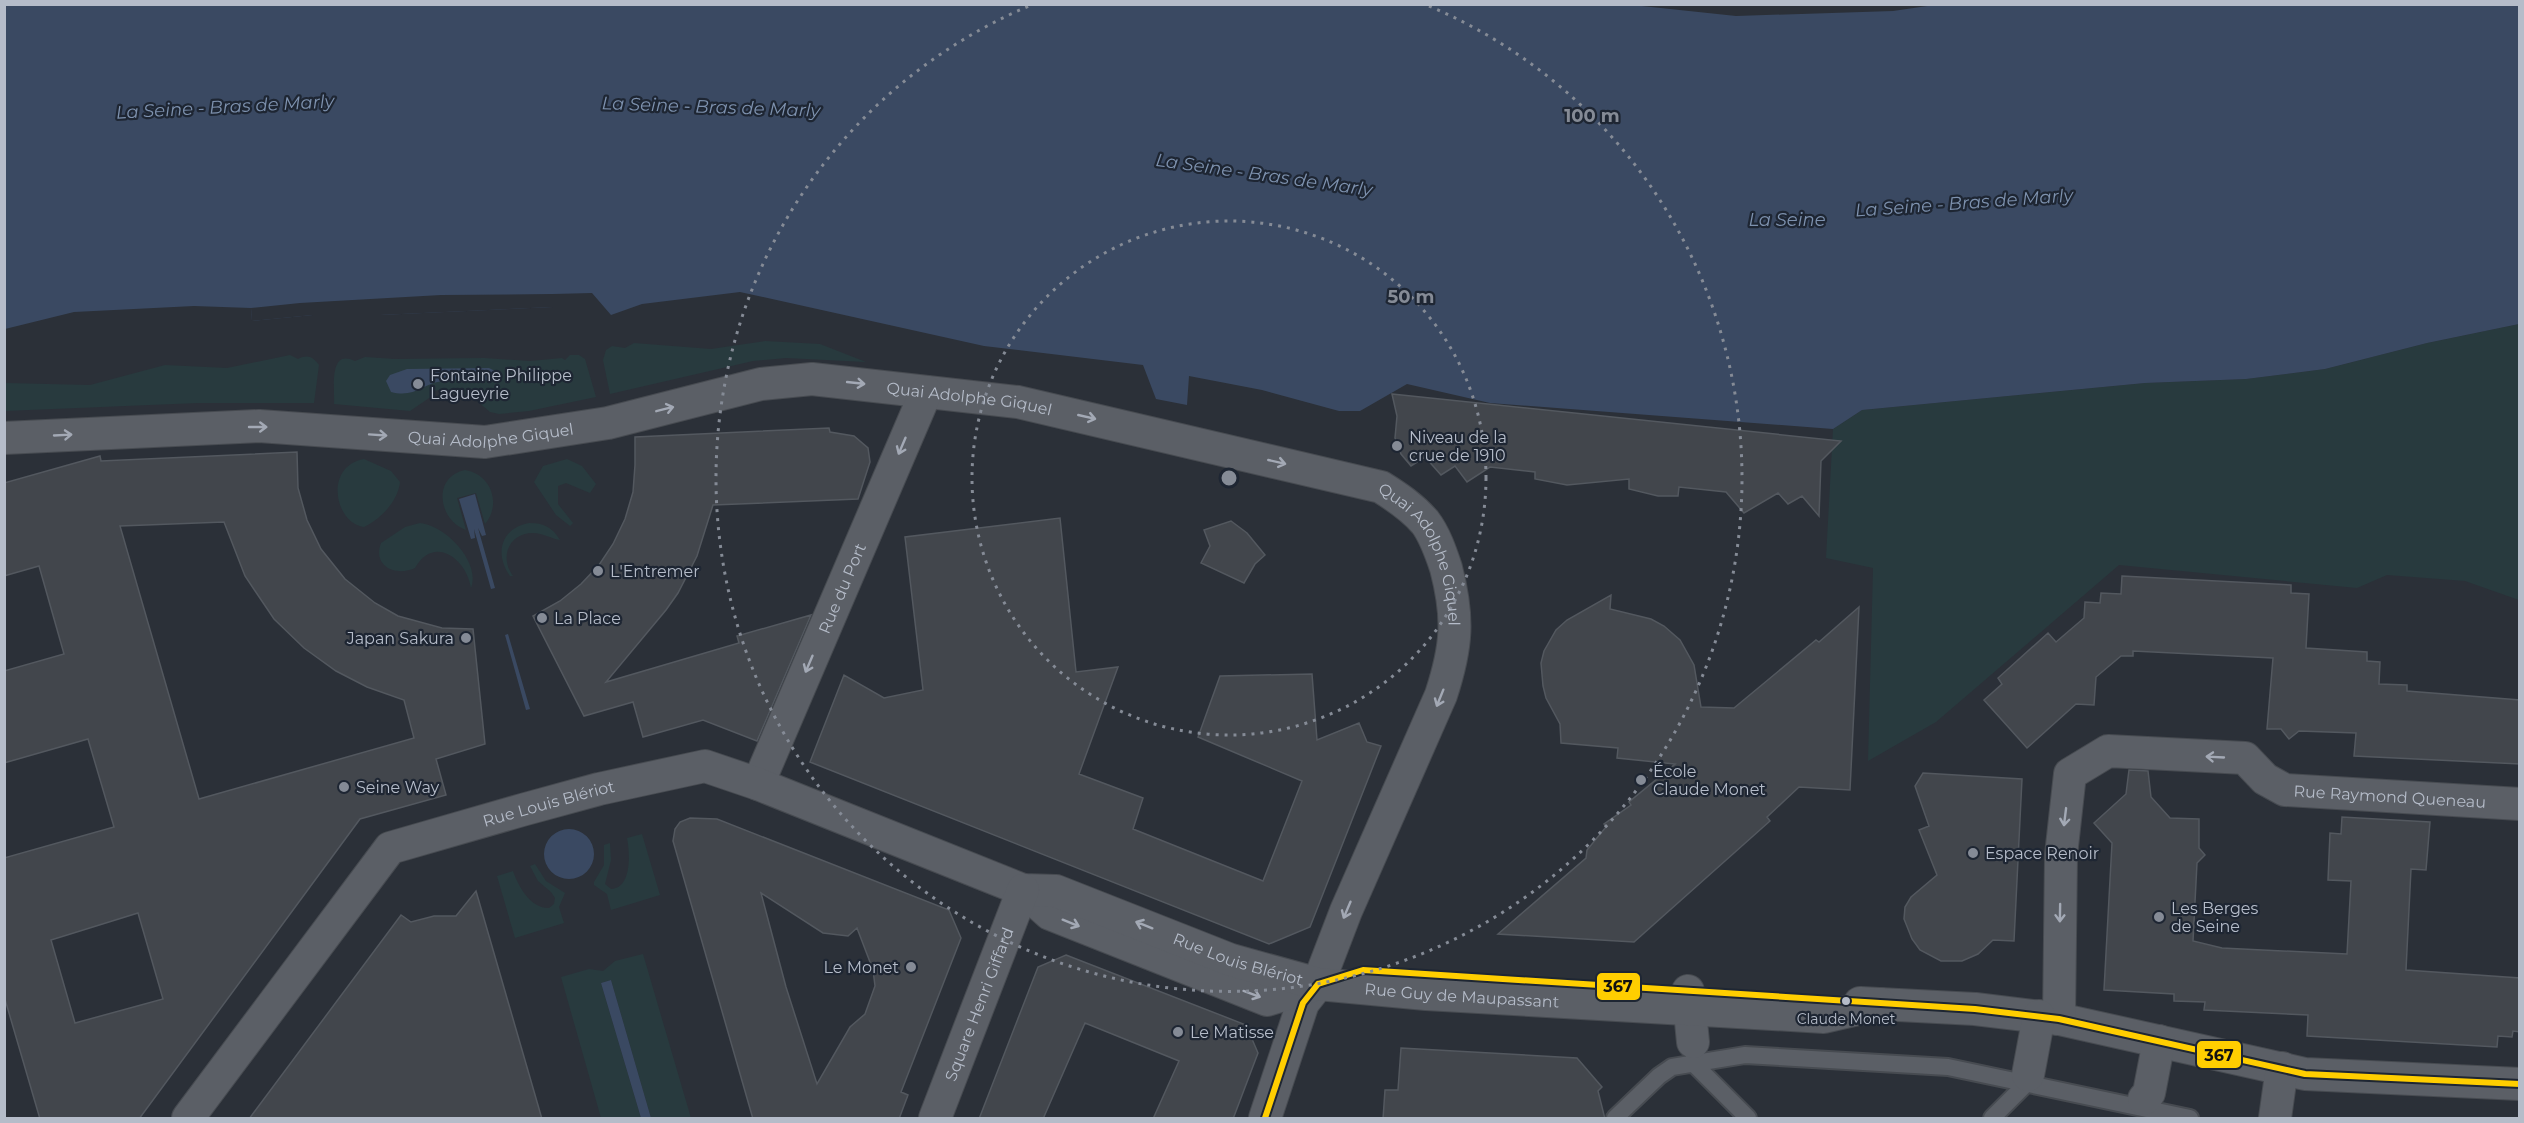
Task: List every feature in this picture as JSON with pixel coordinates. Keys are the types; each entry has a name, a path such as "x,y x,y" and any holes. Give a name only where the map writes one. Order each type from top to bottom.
{"street":[{"name":"Quai Adolphe Giquel","path":"4,438 259,426 485,442 608,423 761,384 812,379 1018,402 1381,487 1406,503 1426,523 1438,545 1456,614 1452,663 1441,695 1350,903 1318,984"},
{"name":"Rue du Port","path":"758,784 926,392"},
{"name":"Rue Raymond Queneau","path":"2049,1018 2061,855 2070,774 2108,751 2245,758 2265,779 2285,790 2520,804"},
{"name":"Rue Louis Blériot","path":"188,1119 390,848 599,789 705,766 758,784 1023,890 1050,915 1267,999 1318,984"},
{"name":"Square Henri Giffard","path":"935,1119 1023,890"},
{"name":"Rue Guy de Maupassant","path":"1318,984 1363,970 1689,1000 1880,1004 1975,1010 2049,1018 2305,1074 2520,1084"},
{"path":"1265,1119 1303,1003 1318,984"},
{"path":"1287,1119 1321,1015 1318,984"},
{"path":"1689,1000 1694,1053"},
{"path":"2027,1079 2049,1018"},
{"path":"2134,1108 2149,1093 2159,1041"},
{"path":"2275,1119 2282,1068"}],"lane":[{"path":"1694,1053 1748,1119"},
{"path":"1615,1119 1659,1076 1694,1053 1948,1067 2027,1079 2134,1108 2190,1119"},
{"path":"1992,1119 2027,1079"}],"shaded area":[{"path":"2519,324 2519,600 2465,581 2387,575 2357,588 2119,565 1936,722 1868,761 1873,568 1826,558 1833,429 1862,410 2145,383 2246,379 2325,369 2427,343"},
{"path":"765,341 820,344 866,362 786,358 753,361 610,394 603,360 606,350 612,346 625,348 634,343 711,349"},
{"path":"290,355 298,359 310,357 319,365 314,403 198,403 5,411 5,383 90,385 165,365 227,368"},
{"path":"570,355 579,355 585,359 596,397 529,411 499,414 490,412 477,401 462,398 461,395 458,396 444,389 434,391 435,394 410,411 334,404 335,372 340,360 346,358 355,361 365,357 484,358 530,361 562,358 565,360"},
{"path":"364,459 391,471 400,482 396,496 388,509 364,527 354,523 346,516 340,506 338,494 343,472 351,464"},
{"path":"567,459 582,466 596,484 590,493 566,483 558,486 558,504 573,523 570,526 556,515 534,482 543,466"},
{"path":"465,470 481,477 491,491 493,499 493,508 485,524 476,493 457,498 466,530 449,517 443,499 443,489 447,481 454,474"},
{"path":"420,523 440,530 459,546 471,567 473,578 471,588 463,568 448,554 431,553 423,558 415,568 408,570 394,570 383,563 379,551 381,543 405,527"},
{"path":"529,523 547,527 560,540 533,533 518,537 512,542 507,554 509,569 513,576 510,576 502,559 503,543 512,530"},
{"path":"642,834 660,895 611,910 607,894 594,885 604,865 604,845 610,843 611,860 605,884 611,889 623,883 626,876 629,860 627,838"},
{"path":"535,864 546,881 565,893 559,907 564,923 515,938 497,876 513,871 522,890 531,901 536,905 549,908 554,904 555,898 538,881 530,866"},
{"path":"643,954 691,1118 651,1118 611,980 601,983 641,1118 601,1118 561,977 589,969 603,971 615,961"}],"water":[{"name":"La Seine","path":"1623,4 1736,16 1893,11 1941,4 2519,5 2519,324 2427,343 2325,369 2246,379 2145,383 1862,410 1833,429 1490,403 1407,384 1360,411 1339,411 1262,390 1189,376 1187,405 1156,399 1143,365 984,346 740,292 642,304 611,315 592,293 553,294 553,307 380,315 313,315 252,321 251,308 194,306 74,312 5,329 4,5"},
{"path":"489,368 497,372 500,380 442,381 406,393 391,392 386,381 390,375 407,369"},
{"path":"475,494 486,535 482,536 478,528 495,588 491,589 474,529 475,538 471,539 459,499"},
{"path":"508,634 530,709 526,710 505,635"},
{"path":"574,829 587,836 593,844 593,864 587,872 579,878 564,879 551,872 545,864 544,849 551,836 559,830"},
{"path":"611,980 651,1118 641,1118 601,983"}],"pier":[{"path":"553,294 553,307 380,315 313,315 252,321 251,308 441,295"}],"building":[{"path":"1392,394 1841,441 1821,461 1819,516 1802,496 1788,504 1778,493 1744,513 1726,492 1679,487 1678,496 1658,496 1629,489 1629,479 1567,485 1535,479 1535,472 1490,467 1467,482 1455,466 1441,475 1425,457 1411,466 1401,454 1395,438 1397,416"},
{"path":"829,428 830,432 854,436 868,448 870,462 858,499 713,505 697,556 678,593 606,682 739,643 737,636 811,615 757,741 703,720 643,737 633,702 584,716 533,616 560,601 581,584 599,565 613,544 625,519 633,492 635,437"},
{"name":"Seine Way","path":"297,452 298,488 307,520 321,549 345,579 375,603 398,616 442,628 473,629 485,744 436,759 446,795 360,819 139,1119 40,1119 4,996 4,858 114,827 88,739 4,763 4,671 64,654 39,566 4,576 4,483 100,456 101,461","holes":["224,522 245,576 274,619 304,648 336,671 367,687 404,700 414,738 199,799 120,526","138,913 163,999 75,1023 51,940"]},
{"path":"1060,518 1076,672 1118,667 1079,774 1143,798 1133,829 1263,881 1302,781 1198,737 1220,676 1312,674 1317,740 1359,723 1367,742 1381,746 1310,927 1269,944 810,762 844,675 884,698 923,690 905,537"},
{"path":"1231,521 1247,533 1265,555 1255,564 1244,583 1201,563 1210,546 1204,530"},
{"path":"2122,576 2291,585 2291,593 2309,594 2306,648 2367,652 2367,661 2380,662 2379,684 2407,685 2407,691 2520,700 2520,764 2354,756 2356,733 2299,731 2289,739 2281,729 2267,729 2273,658 2133,651 2133,656 2121,656 2096,677 2094,705 2076,704 2027,748 1984,700 2002,684 1998,678 2048,633 2056,642 2084,618 2085,602 2100,603 2101,593 2121,594"},
{"path":"1611,595 1610,609 1651,619 1664,626 1680,640 1694,665 1701,707 1734,708 1816,640 1819,642 1859,607 1850,790 1799,787 1767,817 1770,821 1634,942 1498,934 1586,858 1587,850 1606,827 1604,824 1631,805 1629,802 1675,764 1617,758 1618,748 1561,743 1560,724 1546,698 1543,686 1541,663 1544,651 1556,630 1567,620"},
{"name":"Les Berges de Seine","path":"2129,770 2148,771 2151,797 2170,818 2199,819 2199,848 2205,855 2197,863 2193,941 2222,948 2347,954 2351,881 2328,880 2330,833 2341,834 2342,817 2430,822 2426,870 2411,869 2406,970 2520,978 2520,1032 2513,1031 2512,1037 2498,1036 2497,1047 2307,1036 2308,1015 2204,1010 2205,1002 2174,1001 2174,994 2104,990 2112,843 2094,823 2126,794"},
{"name":"Espace Renoir","path":"1923,773 2022,779 2014,941 1993,940 1978,954 1962,961 1941,961 1920,950 1912,939 1904,919 1905,907 1911,897 1937,875 1919,830 1929,826 1915,786"},
{"name":"Le Monet","path":"690,818 717,819 949,910 961,938 901,1092 908,1095 899,1119 753,1119 673,841 675,829 680,822","holes":["761,893 823,933 848,936 857,928 873,970 875,986 865,1014 850,1027 817,1084 786,987"]},
{"path":"476,891 542,1119 249,1119 401,915 411,922 434,916 456,916"},
{"name":"Le Matisse","path":"1066,955 1246,1025 1258,1053 1233,1119 1153,1119 1179,1061 1085,1023 1043,1119 979,1119 1038,967"},
{"path":"1401,1048 1577,1058 1602,1087 1598,1091 1605,1119 1383,1119 1385,1090 1398,1090"}],"transit line":[{"name":"367","path":"1318,984 1363,970 1975,1009 2059,1019 2305,1074 2520,1084"},
{"name":"367","path":"1265,1118 1303,1003 1318,984"}],"place":[{"name":"Fontaine Philippe Lagueyrie","path":"418,384"},
{"name":"Niveau de la crue de 1910","path":"1397,446"},
{"name":"L'Entremer","path":"598,571"},
{"name":"La Place","path":"542,618"},
{"name":"Japan Sakura","path":"466,638"},
{"name":"École Claude Monet","path":"1641,780"},
{"name":"Seine Way","path":"344,787"},
{"name":"Espace Renoir","path":"1973,853"},
{"name":"Les Berges de Seine","path":"2159,917"},
{"name":"Le Monet","path":"911,967"},
{"name":"Claude Monet","path":"1846,1001"},
{"name":"Le Matisse","path":"1178,1032"}],"water label":[{"name":"La Seine - Bras de Marly","path":"225,107"},
{"name":"La Seine - Bras de Marly","path":"711,107"},
{"name":"La Seine - Bras de Marly","path":"1264,175"},
{"name":"La Seine - Bras de Marly","path":"1964,203"}]}
